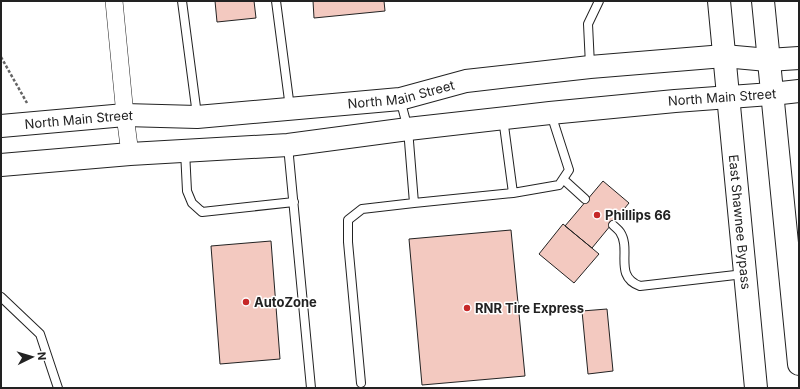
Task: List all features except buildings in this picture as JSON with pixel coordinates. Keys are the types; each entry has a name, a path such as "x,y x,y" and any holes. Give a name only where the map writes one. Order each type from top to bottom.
{"main road":[{"name":"East Shawnee Bypass","path":"719,1 756,388"},
{"path":"763,1 799,364"},
{"name":"North Main Street","path":"1,126 125,115 197,117 400,99 466,81 590,66 724,56 768,60 799,58"},
{"name":"North Main Street","path":"1,165 185,150 288,145 408,129 550,113 799,91"}],"street":[{"path":"114,1 130,154"}],"lane":[{"path":"182,1 197,117"},
{"path":"276,1 291,109"},
{"path":"590,66 588,24 599,1"},
{"path":"400,99 408,129 414,203"},
{"path":"361,383 348,242 348,220 362,209 513,193 559,185 569,170 550,113"},
{"path":"503,118 513,193"},
{"path":"288,145 311,388"},
{"path":"185,150 187,191 192,204 202,212 294,202"},
{"path":"563,179 585,199"},
{"path":"613,225 620,231 623,238 626,274 632,283 640,286 745,274"},
{"path":"1,297 40,334 58,388"}],"path":[{"path":"1,57 39,123"}],"place":[{"name":"Phillips 66","path":"597,215"},
{"name":"AutoZone","path":"246,302"},
{"name":"RNR Tire Express","path":"467,308"}]}
